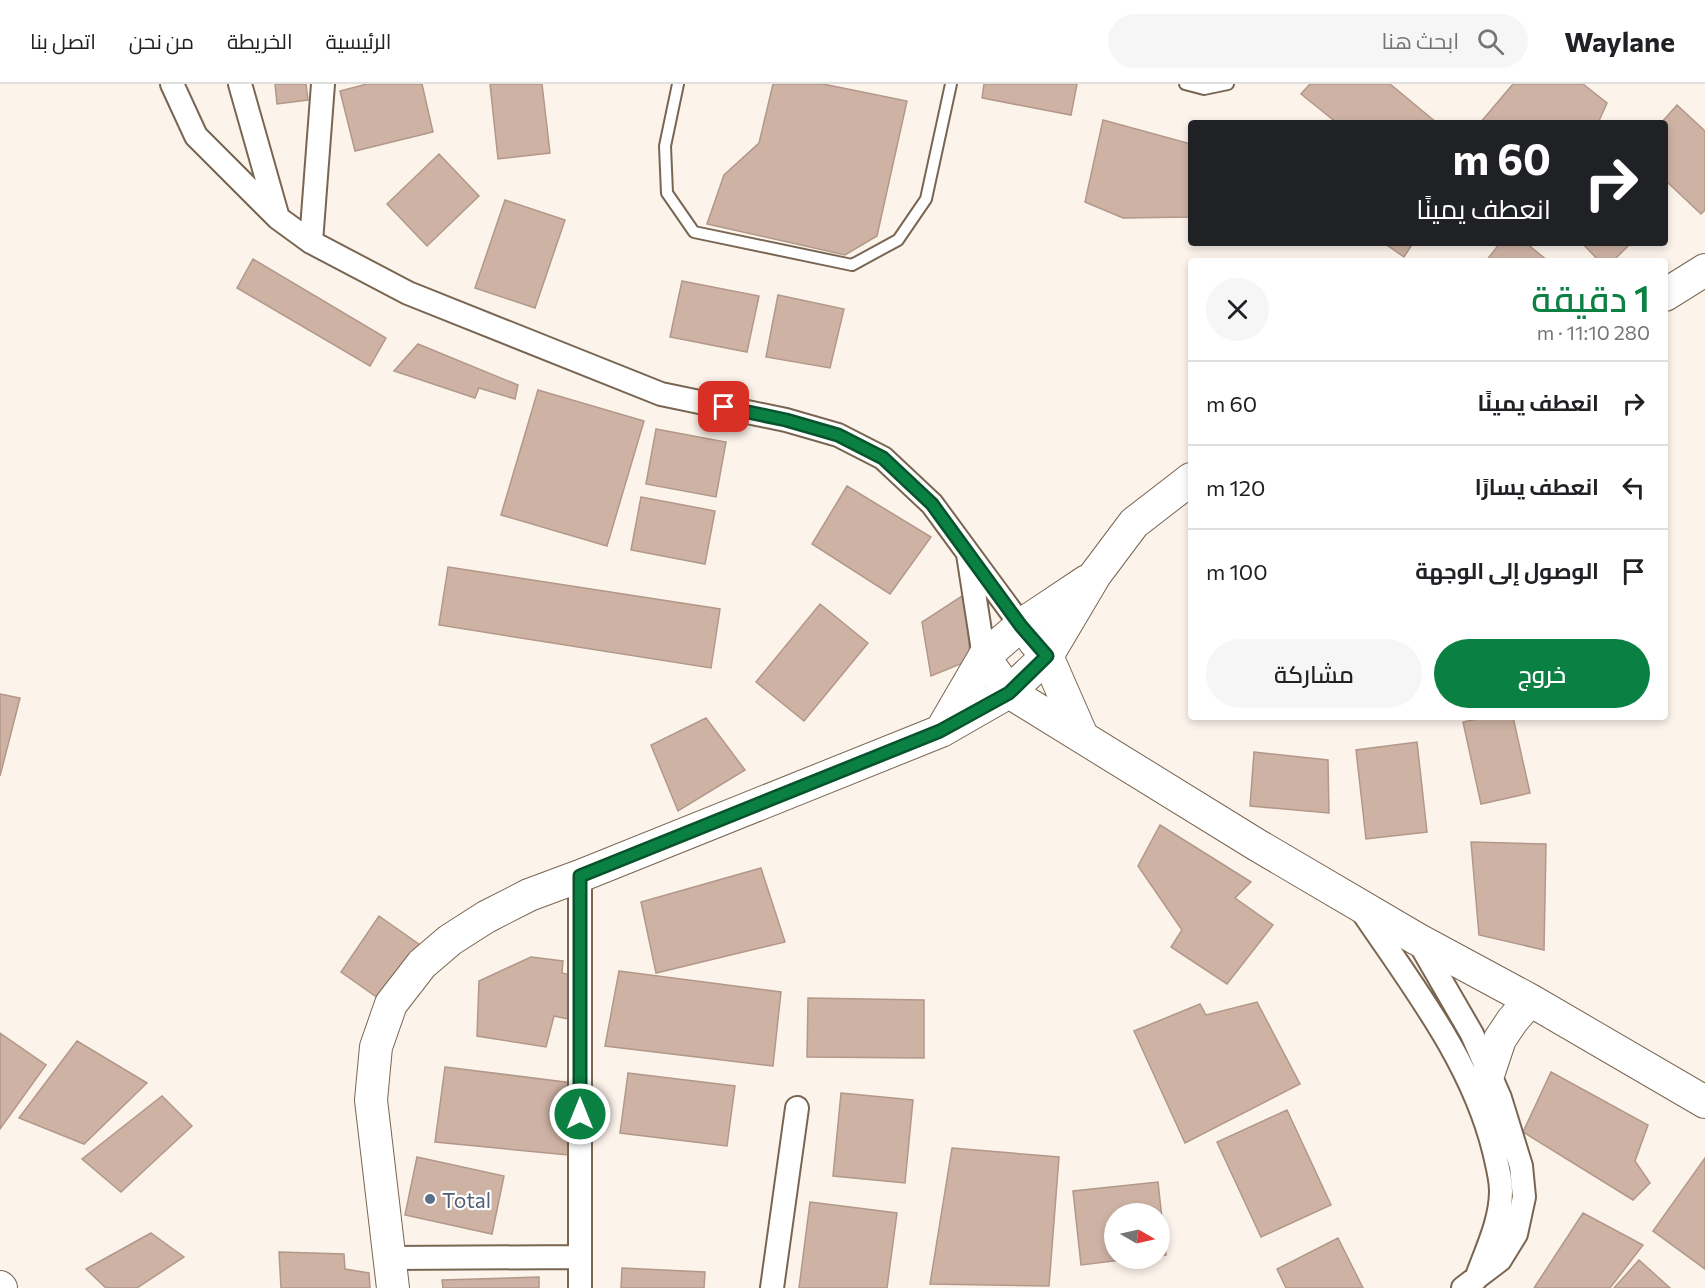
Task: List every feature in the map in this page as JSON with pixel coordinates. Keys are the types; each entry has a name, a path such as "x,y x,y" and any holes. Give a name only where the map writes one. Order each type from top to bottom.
{"main road":[{"path":"1668,293 1705,270"},
{"path":"392,1273 371,1100 376,1047 391,1004 422,964 450,940 486,917 529,895 940,731 1009,693 1047,656 1095,575 1134,523 1188,481"},
{"path":"940,731 984,657 1021,626 1095,575"},
{"path":"1021,626 1047,656 1082,736"},
{"path":"984,657 1009,693 1257,845 1417,939 1530,1000 1705,1102"},
{"path":"1489,1072 1500,1039 1530,1000"}],"street":[{"path":"172,84 196,136 278,218 311,242 408,294 661,394 786,420 838,435 883,458 932,504 1021,626"},
{"path":"240,84 278,218"},
{"path":"311,242 323,84"},
{"path":"967,550 984,657"},
{"path":"580,876 580,1288"},
{"path":"1358,904 1450,1044 1488,1126 1501,1192 1494,1230 1470,1283"},
{"path":"1417,939 1472,1035 1489,1072 1500,1098 1521,1166 1524,1197 1516,1234 1500,1260 1470,1283"},
{"path":"772,1288 796,1108"},
{"path":"392,1273 580,1257"}],"lane":[{"path":"678,84 665,146 668,193 694,232 852,265 898,240 926,199 951,84"},
{"path":"1185,84 1204,89 1228,84"}],"building":[{"path":"275,84 306,84 308,100 277,104"},
{"path":"367,84 422,84 433,132 355,151 340,91"},
{"path":"490,84 542,84 550,153 498,159"},
{"path":"773,84 823,84 907,101 877,236 845,255 707,224 724,175 759,143"},
{"path":"984,84 1077,84 1071,115 982,98"},
{"path":"1310,84 1390,84 1433,120 1333,120 1301,94"},
{"path":"1513,84 1583,84 1607,103 1599,120 1483,120"},
{"path":"1677,105 1705,131 1705,210 1701,214 1668,183 1668,120 1664,120"},
{"path":"1103,120 1188,143 1188,217 1123,218 1085,202"},
{"path":"439,154 479,196 427,246 387,204"},
{"path":"505,200 565,220 535,308 475,288"},
{"path":"1388,246 1411,246 1404,257"},
{"path":"1498,246 1530,246 1544,258 1488,258"},
{"path":"1585,246 1628,246 1616,258 1596,258"},
{"path":"253,259 386,338 370,366 237,288"},
{"path":"682,281 759,296 747,352 670,337"},
{"path":"778,295 844,309 830,368 766,357"},
{"path":"418,344 518,385 515,399 479,388 475,398 394,371"},
{"path":"538,390 644,421 607,546 501,515"},
{"path":"656,429 726,442 716,497 646,484"},
{"path":"847,486 931,537 890,594 812,544"},
{"path":"641,497 715,511 705,564 631,550"},
{"path":"448,567 720,609 711,668 439,625"},
{"path":"965,594 970,660 931,676 922,622"},
{"path":"820,604 868,643 804,721 756,682"},
{"path":"0,694 20,698 0,776"},
{"path":"706,718 745,770 678,811 651,745"},
{"path":"1514,720 1530,793 1481,804 1463,722"},
{"path":"1417,742 1427,832 1366,839 1356,750"},
{"path":"1254,752 1328,760 1329,813 1250,806"},
{"path":"1160,825 1251,882 1235,898 1273,925 1227,984 1171,947 1182,930 1138,866"},
{"path":"1471,842 1546,844 1544,950 1479,935"},
{"path":"761,868 785,942 656,973 641,902"},
{"path":"379,916 423,947 385,1003 341,972"},
{"path":"531,957 563,961 562,973 570,975 573,1020 554,1016 546,1047 477,1036 479,981"},
{"path":"619,971 781,992 773,1066 605,1046"},
{"path":"808,998 924,1000 924,1058 807,1057"},
{"path":"1257,1002 1300,1084 1185,1143 1134,1031 1200,1004 1206,1015"},
{"path":"0,1033 46,1065 0,1129"},
{"path":"77,1041 147,1083 84,1144 19,1118"},
{"path":"445,1067 573,1083 568,1155 435,1142"},
{"path":"1551,1072 1648,1125 1635,1161 1650,1183 1633,1200 1523,1132"},
{"path":"628,1073 735,1086 727,1146 620,1133"},
{"path":"841,1093 913,1100 905,1183 833,1176"},
{"path":"162,1096 192,1126 121,1192 82,1159"},
{"path":"1287,1110 1331,1205 1261,1237 1217,1142"},
{"path":"952,1148 1059,1157 1049,1286 930,1284"},
{"path":"417,1157 504,1176 492,1234 405,1215"},
{"path":"1705,1158 1705,1269 1653,1231"},
{"path":"1158,1182 1160,1203 1104,1203 1104,1262 1081,1265 1073,1191"},
{"path":"810,1202 897,1213 887,1288 799,1288"},
{"path":"1583,1213 1643,1245 1610,1288 1534,1288"},
{"path":"151,1233 184,1257 137,1288 106,1288 86,1269"},
{"path":"1338,1238 1363,1288 1286,1288 1277,1269"},
{"path":"279,1252 344,1254 345,1269 369,1273 370,1288 281,1288"},
{"path":"1639,1260 1670,1288 1614,1288"},
{"path":"622,1268 705,1272 704,1288 621,1288"},
{"path":"539,1277 539,1288 443,1288 442,1280"}],"place":[{"name":"Total","path":"430,1199"}],"route":[{"path":"580,1114 580,876 940,731 1009,693 1047,656 1021,626 932,504 883,458 838,435 786,420 724,407"}]}
